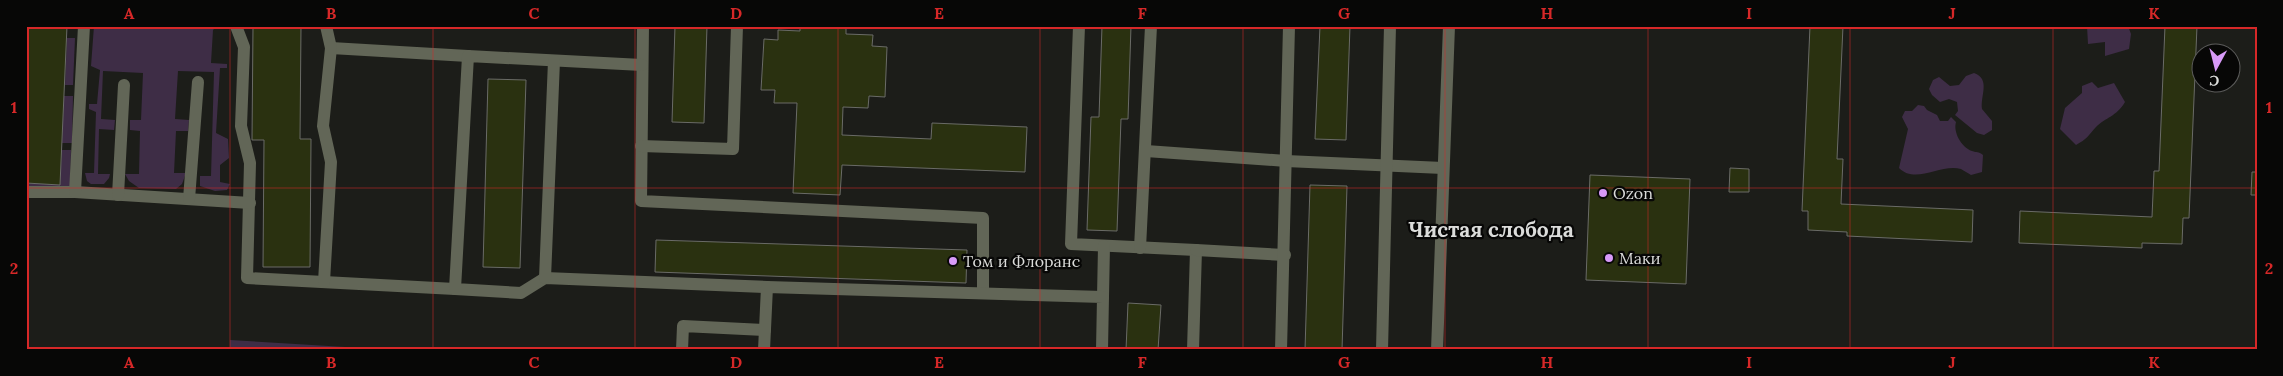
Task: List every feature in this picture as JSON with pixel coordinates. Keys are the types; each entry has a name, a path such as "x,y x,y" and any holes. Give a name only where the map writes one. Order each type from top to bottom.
{"street":[{"path":"75,192 84,26"},
{"path":"236,26 244,47 241,126 250,163 247,278 521,293 545,278 1103,297"},
{"path":"324,282 331,162 323,126 331,48 326,26"},
{"path":"643,26 641,201 983,218 983,292"},
{"path":"641,146 733,149 737,26"},
{"path":"1079,26 1071,244 1285,255"},
{"path":"1140,248 1151,26"},
{"path":"1281,350 1285,255 1289,26"},
{"path":"1382,350 1390,26"},
{"path":"1437,350 1449,26"},
{"path":"331,48 642,65"},
{"path":"455,289 468,56"},
{"path":"545,278 554,60"},
{"path":"189,199 198,82"},
{"path":"118,195 124,85"},
{"path":"1146,151 1286,161 1444,168"},
{"path":"26,192 75,192 250,204"},
{"path":"1102,350 1104,246"},
{"path":"1193,350 1196,250"},
{"path":"764,350 767,287"},
{"path":"682,350 682,326 765,330"}],"shaded area":[{"path":"94,26 217,26 213,30 211,63 227,64 227,68 220,68 216,133 228,139 229,158 220,165 220,182 230,184 227,190 215,191 200,186 200,176 211,176 214,72 178,71 175,119 189,120 188,131 176,131 174,173 186,173 182,184 176,189 139,188 129,181 125,174 139,174 140,131 130,130 130,120 141,120 143,73 103,71 101,119 115,120 114,130 99,129 98,174 110,174 104,184 91,184 87,181 85,173 94,173 96,112 89,109 89,104 97,104 100,70 91,66"},
{"path":"2087,26 2128,26 2131,34 2129,49 2105,56 2105,42 2088,44"},
{"path":"67,38 75,38 73,85 65,85"},
{"path":"1974,73 1982,79 1984,88 1982,109 1992,121 1992,130 1984,135 1977,133 1955,115 1958,111 1957,102 1949,99 1940,102 1932,95 1929,89 1933,80 1939,77 1950,86 1959,85 1966,76"},
{"path":"2092,82 2098,88 2114,83 2125,102 2115,114 2096,127 2085,139 2076,145 2060,129 2065,108 2082,93 2082,86"},
{"path":"64,96 73,96 72,143 62,143"},
{"path":"1918,105 1924,106 1927,110 1937,115 1940,121 1948,121 1951,117 1956,122 1957,135 1961,143 1968,149 1983,155 1982,172 1971,175 1961,169 1953,168 1913,174 1906,173 1899,168 1908,129 1902,117 1905,111 1912,111"},
{"path":"62,150 71,150 70,190 26,188 26,183 60,184"},
{"path":"230,340 395,350 230,350"}],"building":[{"path":"26,26 67,26 60,185 26,183"},
{"path":"253,26 301,26 300,139 311,139 310,267 263,267 264,140 252,140"},
{"path":"675,26 707,26 704,123 672,122"},
{"path":"800,26 846,26 846,34 873,35 872,46 887,47 885,97 869,96 868,108 843,107 842,135 931,139 932,123 1027,127 1025,172 842,165 840,195 793,193 797,103 774,103 775,90 761,90 764,39 778,40 778,30 800,31"},
{"path":"1102,26 1131,26 1128,119 1121,119 1117,231 1087,230 1091,117 1099,117"},
{"path":"1320,26 1350,26 1346,140 1315,139"},
{"path":"1810,26 1843,26 1837,159 1843,159 1841,204 1973,210 1972,242 1847,236 1847,232 1808,230 1808,211 1802,211"},
{"path":"2165,26 2197,26 2196,42 2190,42 2190,92 2194,92 2189,218 2183,218 2182,244 2142,243 2142,248 2019,243 2020,211 2152,217 2154,171 2159,171"},
{"path":"488,79 526,80 520,268 483,267"},
{"path":"1730,168 1749,169 1749,192 1729,192"},
{"path":"2252,172 2257,172 2257,195 2251,195"},
{"path":"1590,175 1690,179 1686,284 1586,280"},
{"path":"1310,185 1347,186 1342,350 1305,350"},
{"path":"656,240 967,250 966,283 655,272"},
{"path":"1128,303 1161,305 1158,350 1126,350"}],"place":[{"name":"Ozon","path":"1603,193"},
{"name":"Маки","path":"1609,258"},
{"name":"Том и Флоранс","path":"953,261"}],"district":[{"name":"Чистая слобода","path":"1491,229"}]}
